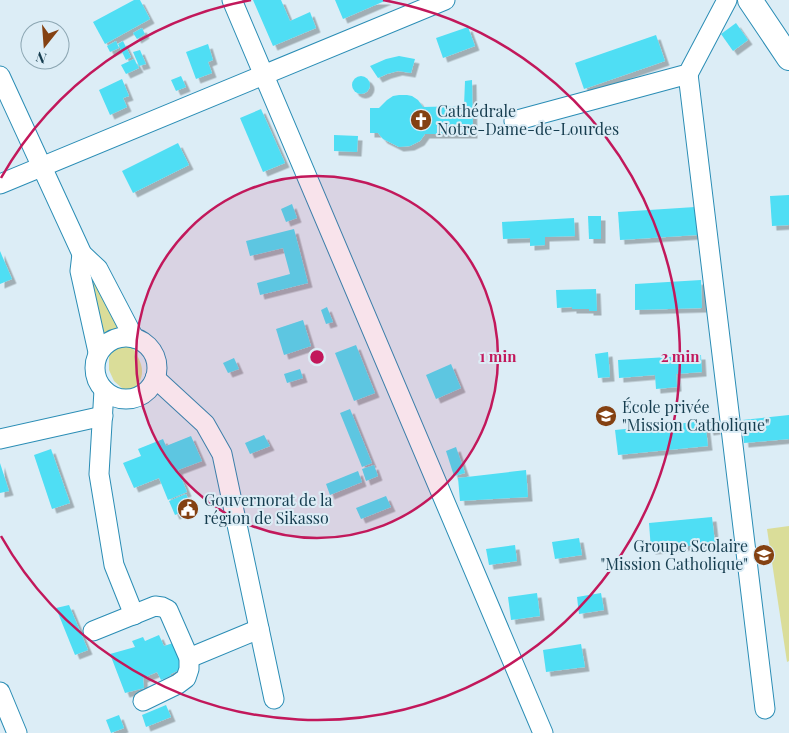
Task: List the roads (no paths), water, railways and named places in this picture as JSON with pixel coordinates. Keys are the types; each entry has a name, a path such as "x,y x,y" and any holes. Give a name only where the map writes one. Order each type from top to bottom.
{"main road":[{"path":"750,0 789,58"}],"street":[{"path":"232,0 543,733"},
{"path":"0,184 445,0"},
{"path":"727,0 688,74 765,710"},
{"path":"514,121 688,74"},
{"path":"0,76 82,254 98,269 134,338"},
{"path":"82,254 80,271 98,352"},
{"path":"124,336 143,342 151,349 156,358 155,378 150,387 142,394 133,398 113,396 104,390 98,382 95,372 98,352 105,344 124,336"},
{"path":"155,378 205,424 222,454 274,699"},
{"path":"104,390 99,474 114,565 134,615"},
{"path":"0,439 102,416"},
{"path":"93,631 154,606 168,610 189,658 189,669 186,678 178,684 143,701"},
{"path":"189,658 259,629"},
{"path":"0,692 17,733"}],"place":[{"name":"Cathédrale Notre-Dame-de-Lourdes","path":"421,120"},
{"name":"École privée \"Mission Catholique\"","path":"606,416"},
{"name":"Gouvernorat de la région de Sikasso","path":"188,509"},
{"name":"Groupe Scolaire \"Mission Catholique\"","path":"764,555"}]}
